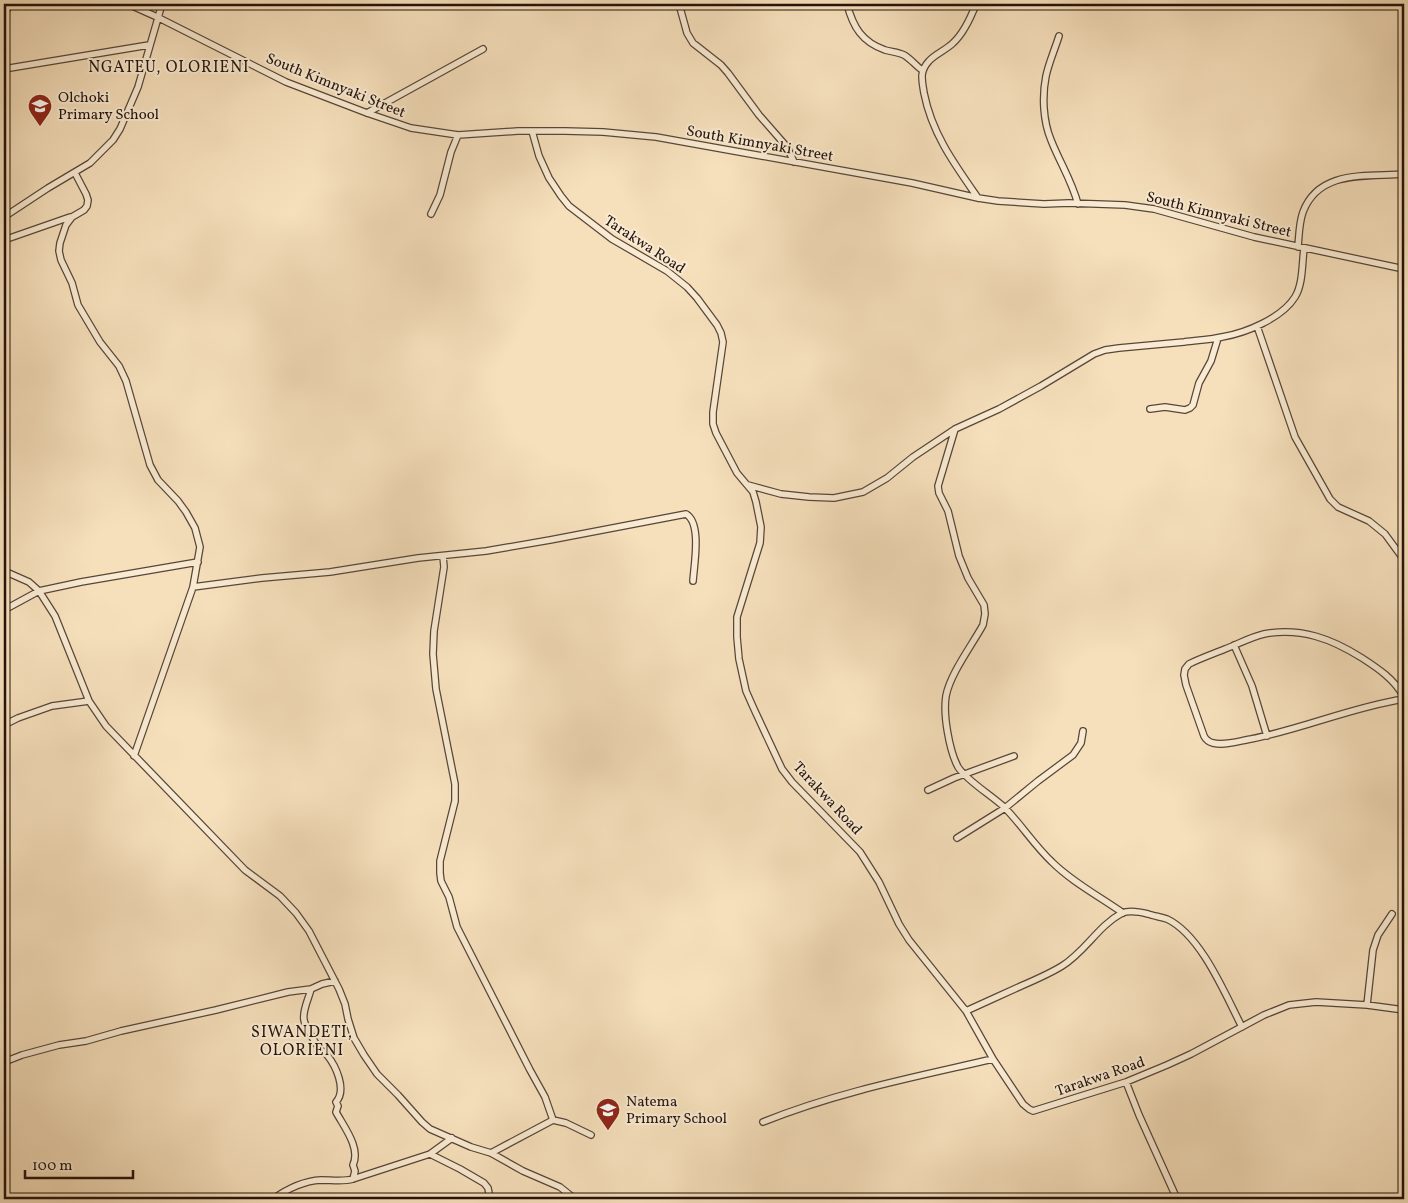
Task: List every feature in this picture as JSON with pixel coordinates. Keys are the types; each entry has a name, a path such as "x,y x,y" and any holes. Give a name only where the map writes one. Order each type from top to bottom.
{"street":[{"path":"4,15 10,4"},
{"name":"South Kimnyaki Street","path":"128,4 286,82 367,113 429,132 458,134 518,131 603,132 641,135 730,149 912,183 978,198 1018,203 1132,206 1154,209 1254,237 1404,270"},
{"path":"4,217 90,163 113,140 120,130 138,87 162,4"},
{"path":"679,4 687,33 693,43 725,69 759,116 786,147 794,162"},
{"path":"847,4 855,27 870,43 905,56 922,70"},
{"path":"976,4 968,23 953,44 930,60 922,70 922,79 928,112 935,130 978,198"},
{"path":"1059,36 1046,76 1044,99 1046,117 1051,140 1071,181 1078,204"},
{"path":"4,69 149,44"},
{"path":"367,113 483,49"},
{"name":"Tarakwa Road","path":"532,131 549,178 569,206 612,239 678,280 697,298 718,325 723,342 713,424 733,466 753,492 761,527 756,557 737,617 739,659 746,690 782,769 792,782 860,852 909,940 966,1011 993,1059 1023,1104 1033,1111 1126,1082 1190,1054 1264,1015 1289,1005 1316,1002 1367,1005 1404,1010"},
{"path":"431,214 440,195 451,152 458,134"},
{"path":"75,172 88,200 87,206 68,220 62,232 59,251 76,300 87,322 119,366 124,376 131,395 146,454 153,471 162,485 183,506 194,528 200,547 193,587 134,756"},
{"path":"748,485 781,494 809,497 834,498 863,492 887,478 913,457 955,429 1000,409 1094,354 1104,350 1119,348 1218,338 1257,326 1276,316 1296,296 1300,282 1300,224 1302,212 1310,199 1323,187 1344,178 1361,175 1404,174"},
{"path":"4,240 72,217"},
{"path":"1257,326 1295,437 1330,499 1338,507 1369,522 1386,534 1404,560"},
{"path":"1150,409 1185,410 1193,405 1199,383 1211,362 1218,338"},
{"path":"955,429 938,486 939,493 948,511 959,556 968,578 984,605 985,614 983,625 952,680 946,696 950,743 956,761 964,775 989,793 1005,808 1052,862 1085,888 1123,913"},
{"path":"193,587 330,572 418,558 537,543 686,514 692,520 696,537 692,581"},
{"path":"443,556 444,567 434,632 433,654 436,689 455,784 456,801 440,861 441,881 449,897 457,927 545,1097 553,1120"},
{"path":"4,610 39,591 198,562"},
{"path":"4,571 29,582 39,591 55,616 89,701 106,726 245,870 280,896 296,913 309,931 335,981 345,1004 354,1038 377,1074 430,1129 471,1147 491,1153 523,1171 560,1187 575,1199"},
{"path":"1300,632 1338,644 1382,671 1394,682 1404,698 1267,736 1222,744 1212,743 1206,740 1204,736 1186,686 1184,675 1185,668 1196,660 1264,634 1300,632"},
{"path":"1234,646 1252,686 1267,736"},
{"path":"4,725 52,706 89,701"},
{"path":"957,838 1005,808 1073,755 1080,743 1083,731"},
{"path":"928,790 1014,756"},
{"path":"966,1011 1064,965 1106,924 1129,911 1166,919 1190,936 1213,972 1242,1027"},
{"path":"1367,1005 1373,950 1378,935 1392,914"},
{"path":"4,1062 22,1055 58,1046 86,1041 288,992 312,989 335,981"},
{"path":"312,989 303,1016 305,1024 320,1050 327,1055 338,1074 342,1089 340,1098 336,1102 338,1106 336,1112 352,1140 356,1159 353,1165 355,1171 354,1179"},
{"path":"763,1122 802,1107 847,1094 993,1059"},
{"path":"1126,1082 1177,1199"},
{"path":"491,1153 553,1120 566,1123 591,1135"},
{"path":"273,1199 290,1188 302,1184 322,1180 344,1181 354,1179 430,1154 452,1138"},
{"path":"430,1154 460,1168 484,1183 488,1188 490,1199"}],"place":[{"name":"Olchoki Primary School","path":"40,127"},
{"name":"Natema Primary School","path":"608,1131"}],"district":[{"name":"NGATEU, OLORIENI","path":"169,66"},
{"name":"SIWANDETI, OLORIENI","path":"302,1040"}]}
